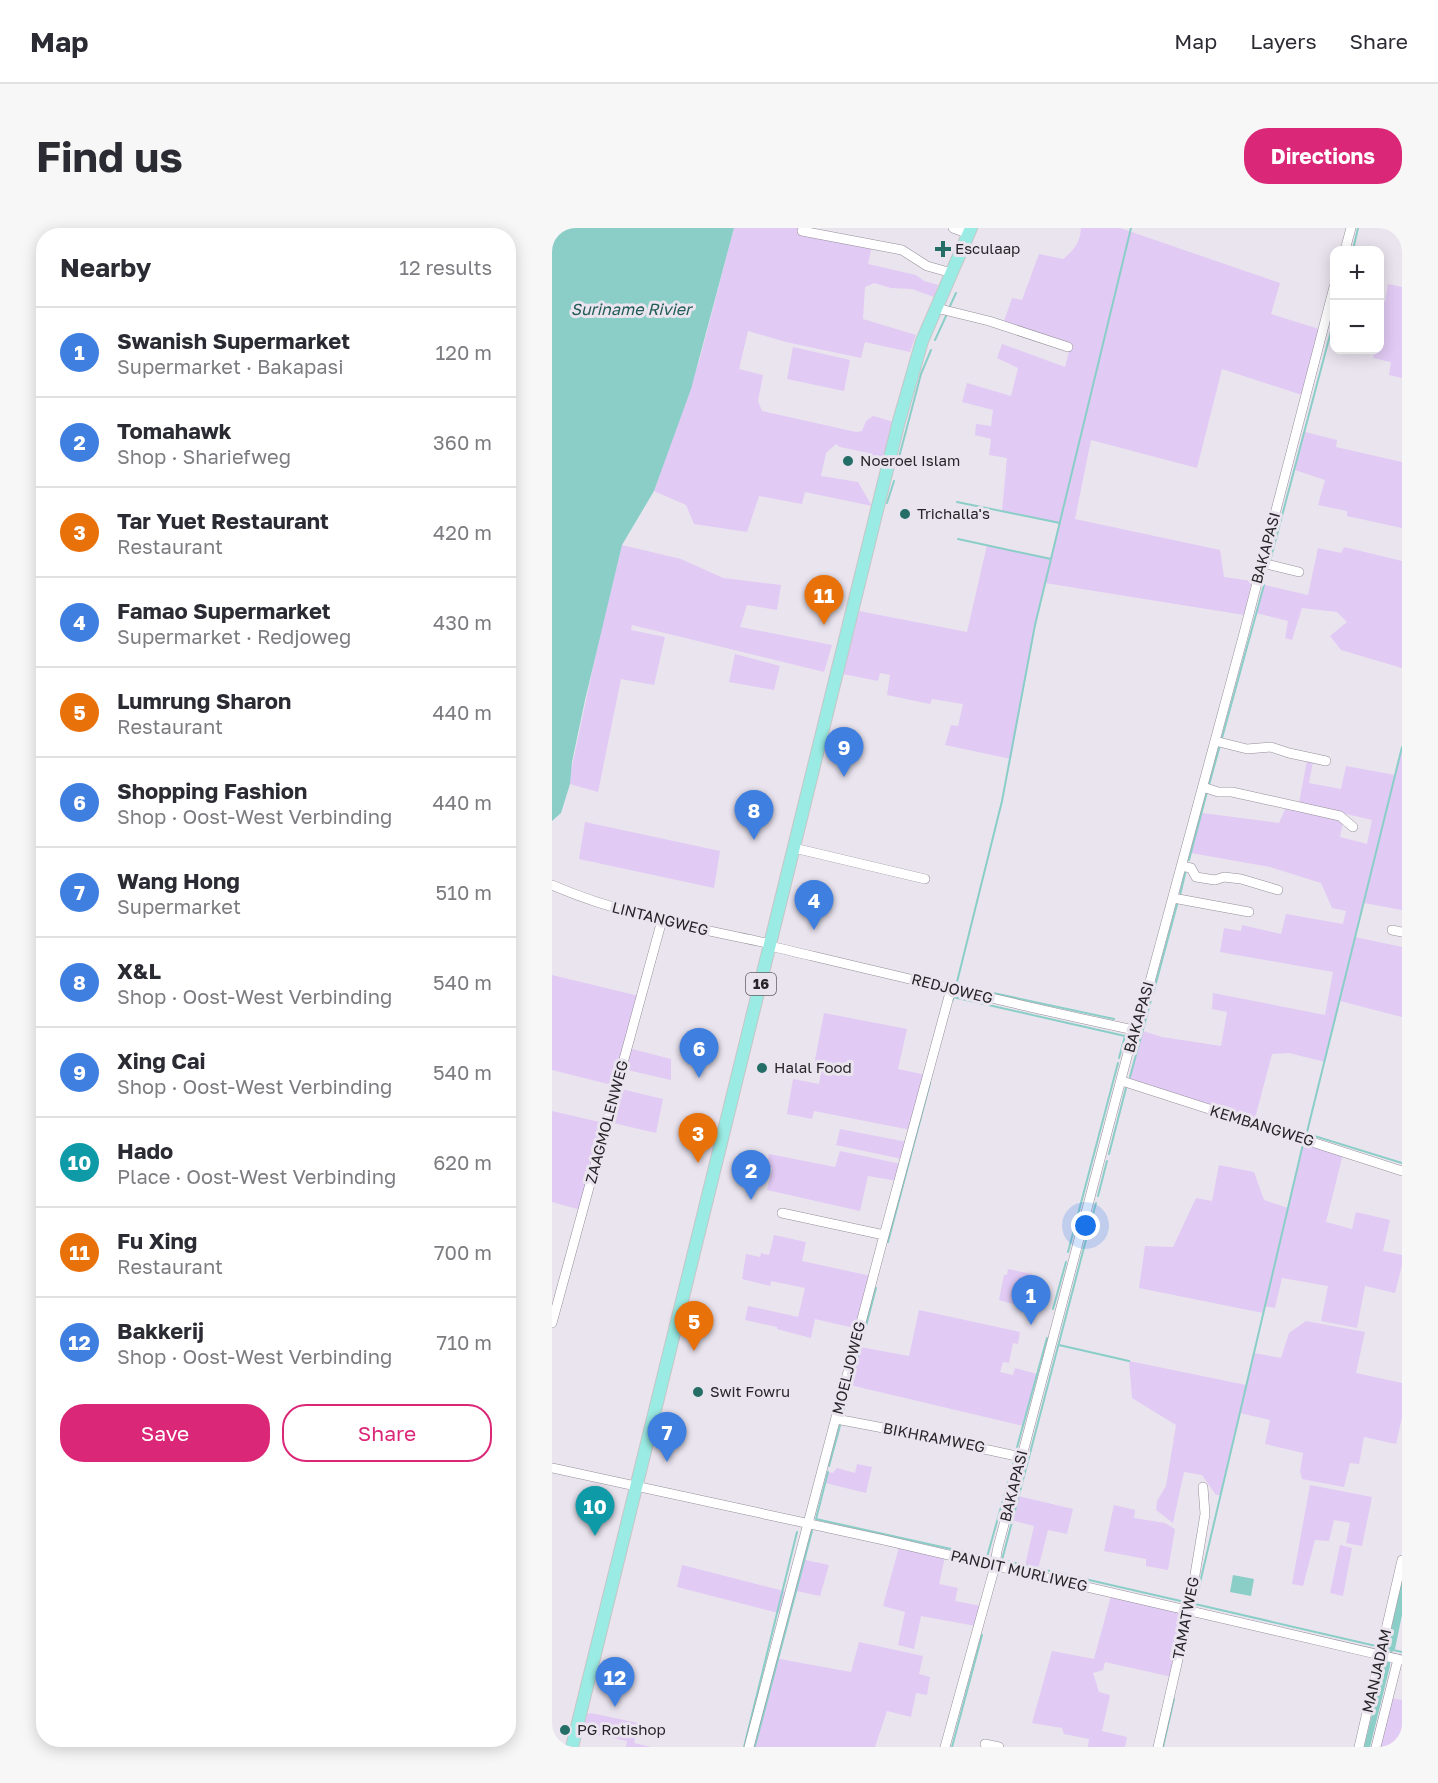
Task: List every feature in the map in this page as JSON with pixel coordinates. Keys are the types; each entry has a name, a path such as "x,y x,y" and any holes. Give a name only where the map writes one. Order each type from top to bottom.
{"main road":[{"name":"16","path":"572,1747 899,421 919,352 970,231"}],"street":[{"path":"953,228 970,231"},
{"path":"1346,246 1351,228"},
{"path":"802,231 902,250 927,266 952,273"},
{"name":"BAKAPASI","path":"945,1747 995,1566 1021,1457 1134,1030 1173,898 1332,300"},
{"path":"936,308 989,321 1068,347"},
{"path":"1262,562 1299,572"},
{"path":"1215,741 1247,749 1271,747 1326,761"},
{"path":"1203,787 1340,816 1353,827"},
{"path":"794,848 924,879"},
{"path":"1181,866 1191,868 1196,877 1215,880 1224,877 1241,879 1278,890"},
{"name":"LINTANGWEG","path":"552,885 588,901 771,945"},
{"path":"1173,898 1249,912"},
{"name":"ZAAGMOLENWEG","path":"552,1323 662,920"},
{"path":"1392,930 1402,932"},
{"name":"REDJOWEG","path":"771,945 951,989 1134,1030"},
{"name":"MOELJOWEG","path":"749,1747 808,1524 840,1420 884,1235 951,989"},
{"name":"KEMBANGWEG","path":"1122,1081 1402,1171"},
{"path":"782,1213 884,1235"},
{"name":"BIKHRAMWEG","path":"840,1420 1021,1457"},
{"path":"552,1468 636,1486"},
{"name":"PANDIT MURLIWEG","path":"636,1486 1398,1659"},
{"name":"TAMATWEG","path":"1158,1747 1189,1611 1205,1514 1203,1487"},
{"name":"MANJADAM","path":"1359,1747 1402,1560"},
{"path":"1376,1747 1398,1659"},
{"path":"985,1744 999,1747"}],"shaded area":[{"path":"734,228 798,228 798,232 872,246 868,264 916,275 924,281 938,285 934,297 912,289 891,288 874,283 865,287 863,319 916,335 910,352 865,342 861,358 786,342 748,331 739,369 763,375 758,401 762,411 856,432 862,431 866,421 873,416 894,422 881,464 869,460 869,453 840,447 836,444 826,453 821,476 858,482 872,506 805,492 802,504 759,496 747,532 694,524 686,505 654,491 700,358"},
{"path":"1081,228 1120,228 1280,283 1271,314 1319,329 1302,395 1222,369 1197,468 1091,440 1075,519 1220,550 1224,577 1252,581 1244,615 1045,583 1035,625 1011,759 945,745 951,725 958,726 963,704 932,699 930,704 887,695 890,675 880,673 878,681 843,674 859,611 967,632 987,545 1051,558 1059,523 1002,511 1007,458 989,455 991,439 975,435 976,424 991,426 993,410 962,402 967,383 1011,396 1018,368 997,358 1002,344 1065,367 1070,347 1003,324 1012,298 1022,300 1039,254 1063,259 1076,246"},
{"path":"1388,284 1402,287 1402,378 1389,375 1391,362 1373,358 1374,354 1384,354 1385,302"},
{"path":"793,347 850,360 844,391 787,379"},
{"path":"1305,432 1337,440 1336,447 1402,462 1402,528 1347,516 1347,511 1318,505 1325,480 1295,470"},
{"path":"622,545 681,559 723,578 781,585 777,610 747,605 740,627 832,645 824,672 632,625 631,630 665,637 654,685 621,679 598,792 570,784 571,771"},
{"path":"1344,547 1402,561 1402,668 1341,650 1330,636 1347,622 1337,612 1302,608 1292,640 1285,638 1288,621 1256,613 1264,585 1308,595 1318,548 1341,553"},
{"path":"735,654 780,666 774,690 729,682"},
{"path":"1402,747 1402,910 1364,903 1355,937 1402,947 1402,1017 1340,1001 1325,1062 1289,1053 1272,1054 1254,1122 1129,1081 1143,1031 1162,1037 1221,1046 1227,1012 1212,1009 1213,993 1325,1015 1333,972 1220,952 1224,928 1241,931 1242,925 1281,934 1286,914 1343,924 1346,911 1332,908 1321,883 1270,867 1191,853 1202,813 1279,823 1287,805 1337,816 1343,822 1340,837 1367,844 1372,820 1299,803 1307,760 1313,762 1309,783 1341,789 1346,766 1395,775"},
{"path":"585,822 720,851 714,888 579,859"},
{"path":"552,975 639,996 612,1085 552,1070"},
{"path":"824,1013 907,1029 898,1069 926,1075 911,1130 814,1111 812,1119 787,1114 793,1079 819,1084 822,1066 814,1065"},
{"path":"628,1048 671,1059 671,1080 623,1069"},
{"path":"617,1088 663,1099 656,1133 609,1122"},
{"path":"552,1111 604,1123 581,1210 552,1202"},
{"path":"840,1129 907,1142 902,1159 836,1145"},
{"path":"1304,1142 1343,1154 1326,1222 1352,1229 1356,1212 1390,1220 1383,1251 1402,1255 1402,1265 1395,1293 1365,1286 1357,1328 1321,1321 1328,1286 1282,1278 1275,1308 1265,1306 1263,1313 1139,1288 1145,1246 1173,1247 1196,1198 1212,1201 1219,1165 1254,1172 1264,1200 1288,1208"},
{"path":"840,1151 901,1164 897,1181 868,1176 860,1211 767,1190 772,1168 767,1167 769,1154 835,1167"},
{"path":"774,1235 806,1242 802,1261 871,1276 858,1329 815,1319 811,1338 745,1320 748,1306 798,1317 805,1288 771,1281 770,1286 742,1279 746,1254 760,1257 761,1253 769,1255"},
{"path":"1008,1269 1032,1274 1027,1308 999,1300 1004,1275 1007,1275"},
{"path":"919,1310 1020,1332 1018,1344 1013,1343 1009,1363 1003,1362 1000,1372 1013,1375 1015,1368 1037,1374 1023,1426 850,1385 860,1347 909,1356"},
{"path":"1306,1321 1365,1332 1356,1373 1402,1383 1402,1417 1396,1444 1364,1437 1359,1464 1350,1463 1344,1487 1302,1479 1300,1471 1303,1453 1265,1444 1270,1420 1240,1413 1220,1495 1216,1495 1202,1475 1184,1472 1173,1523 1156,1510 1157,1501 1166,1486 1176,1425 1132,1398 1129,1361 1246,1385 1254,1353 1281,1358 1289,1333"},
{"path":"857,1464 872,1467 866,1493 825,1483 828,1472 833,1473 837,1468 855,1473"},
{"path":"1310,1485 1372,1497 1362,1546 1346,1543 1350,1523 1334,1520 1329,1541 1315,1540 1303,1586 1292,1584"},
{"path":"1014,1495 1073,1509 1067,1534 1048,1530 1038,1569 1025,1566 1034,1526 1008,1519"},
{"path":"1114,1505 1135,1510 1134,1518 1165,1523 1175,1529 1168,1570 1146,1566 1146,1559 1104,1551"},
{"path":"1340,1545 1352,1548 1343,1596 1330,1593"},
{"path":"899,1547 945,1557 939,1584 958,1588 955,1601 981,1606 976,1626 921,1616 914,1649 898,1645 905,1612 883,1606"},
{"path":"801,1559 829,1565 820,1596 792,1590"},
{"path":"682,1565 788,1592 782,1614 677,1587"},
{"path":"1111,1596 1184,1614 1172,1677 1105,1662 1103,1670 1093,1673 1099,1692 1110,1695 1102,1731 1127,1737 1125,1747 1088,1747 1089,1739 1064,1734 1062,1728 1032,1723 1052,1651 1094,1659"},
{"path":"859,1642 923,1656 919,1674 930,1677 927,1695 916,1693 911,1717 887,1711 875,1747 751,1747 774,1658 851,1672"},
{"path":"1391,1698 1402,1700 1402,1747 1380,1747"},
{"path":"587,1714 638,1723 634,1743 651,1747 626,1747 627,1741 582,1732"}],"water":[{"name":"Suriname Rivier","path":"552,228 734,228 691,389 654,491 622,545 585,700 572,762 570,784 561,813 552,821"},
{"path":"1233,1575 1254,1579 1251,1596 1230,1592"},
{"path":"1402,1581 1402,1615 1395,1649 1392,1652 1387,1651 1387,1647"},
{"path":"1385,1661 1390,1662 1390,1666 1370,1747 1364,1747"}],"waterway":[{"path":"1114,1019 965,987 957,982 1002,801 1035,625 1131,228"},
{"path":"1354,246 1358,228"},
{"path":"950,306 956,293"},
{"path":"935,340 946,316"},
{"path":"1270,561 1330,335"},
{"path":"898,461 921,374 931,350"},
{"path":"887,503 894,481"},
{"path":"957,502 1060,523"},
{"path":"958,539 1051,559"},
{"path":"1222,738 1264,585"},
{"path":"1209,785 1220,745"},
{"path":"1307,1132 1402,747"},
{"path":"1189,860 1207,792"},
{"path":"1180,895 1186,870"},
{"path":"1153,994 1178,901"},
{"path":"953,1000 953,997 1125,1036 1119,1058"},
{"path":"1130,1077 1151,1000"},
{"path":"1068,1252 1118,1063"},
{"path":"888,1242 930,1083"},
{"path":"1109,1154 1126,1088"},
{"path":"1256,1118 1402,1163"},
{"path":"1303,1144 1195,1604 1376,1646"},
{"path":"1098,1196 1107,1161"},
{"path":"1089,1229 1096,1203"},
{"path":"1087,1236 1002,1560 1185,1602"},
{"path":"1053,1309 1066,1262"},
{"path":"842,1417 876,1288"},
{"path":"1016,1451 1047,1338"},
{"path":"1059,1345 1129,1361"},
{"path":"829,1466 841,1422"},
{"path":"828,1472 816,1519 987,1557 1014,1461"},
{"path":"755,1746 812,1531"},
{"path":"744,1747 797,1532"},
{"path":"952,1747 982,1635"},
{"path":"1393,1650 1402,1652"},
{"path":"1163,1747 1174,1699"}],"place":[{"name":"Esculaap","path":"943,249"},
{"name":"Noeroel Islam","path":"848,461"},
{"name":"Trichalla's","path":"905,514"},
{"name":"Fu Xing","path":"824,625"},
{"name":"Xing Cai","path":"844,777"},
{"name":"X&L","path":"754,840"},
{"name":"Famao Supermarket","path":"814,930"},
{"name":"Halal Food","path":"762,1068"},
{"name":"Shopping Fashion","path":"699,1078"},
{"name":"Tar Yuet Restaurant","path":"698,1163"},
{"name":"Tomahawk","path":"751,1200"},
{"name":"Swanish Supermarket","path":"1031,1325"},
{"name":"Lumrung Sharon","path":"694,1351"},
{"name":"Swit Fowru","path":"698,1392"},
{"name":"Wang Hong","path":"667,1462"},
{"name":"Hado","path":"595,1536"},
{"name":"Bakkerij","path":"615,1707"},
{"name":"PG Rotishop","path":"565,1730"}]}
